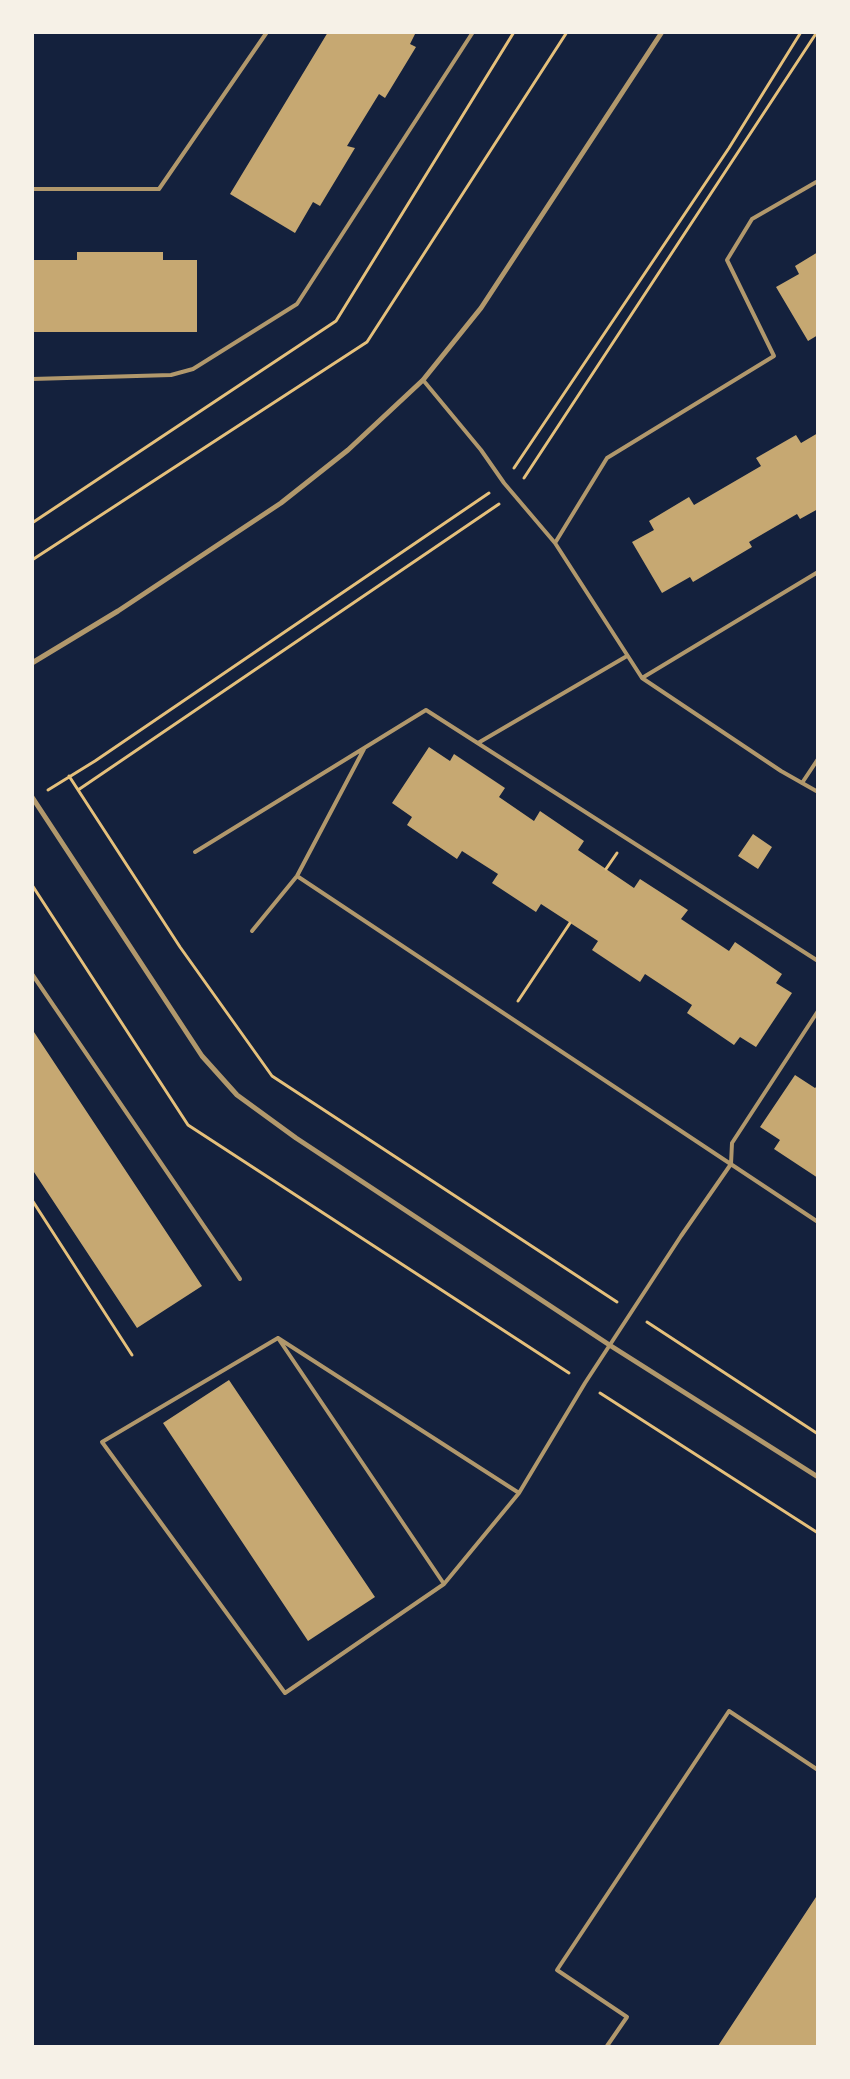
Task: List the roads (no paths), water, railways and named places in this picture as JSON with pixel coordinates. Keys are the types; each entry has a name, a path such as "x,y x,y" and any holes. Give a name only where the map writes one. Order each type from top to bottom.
{"street":[{"path":"32,663 118,611 281,503 348,450 424,380 480,308 662,32"},
{"path":"33,798 202,1056 238,1095 296,1138 611,1346 818,1477"}],"lane":[{"path":"32,189 158,189 267,32"},
{"path":"32,379 171,375 193,369 297,304 473,32"},
{"path":"555,543 606,458 774,356 727,260 752,219 818,181"},
{"path":"424,380 504,483 555,543 642,678 818,792"},
{"path":"642,678 818,572"},
{"path":"478,743 627,656"},
{"path":"195,852 426,710 818,961"},
{"path":"252,931 297,876 365,747"},
{"path":"802,783 818,759"},
{"path":"297,876 818,1222"},
{"path":"32,974 240,1279"},
{"path":"278,1338 102,1442 285,1693 444,1584 519,1493 585,1383 611,1346 681,1236 731,1164 732,1143 818,1011"},
{"path":"812,1020 818,1024"},
{"path":"278,1338 519,1493"},
{"path":"278,1338 444,1584"},
{"path":"607,2046 627,2016 557,1970 729,1711 818,1770"}]}
